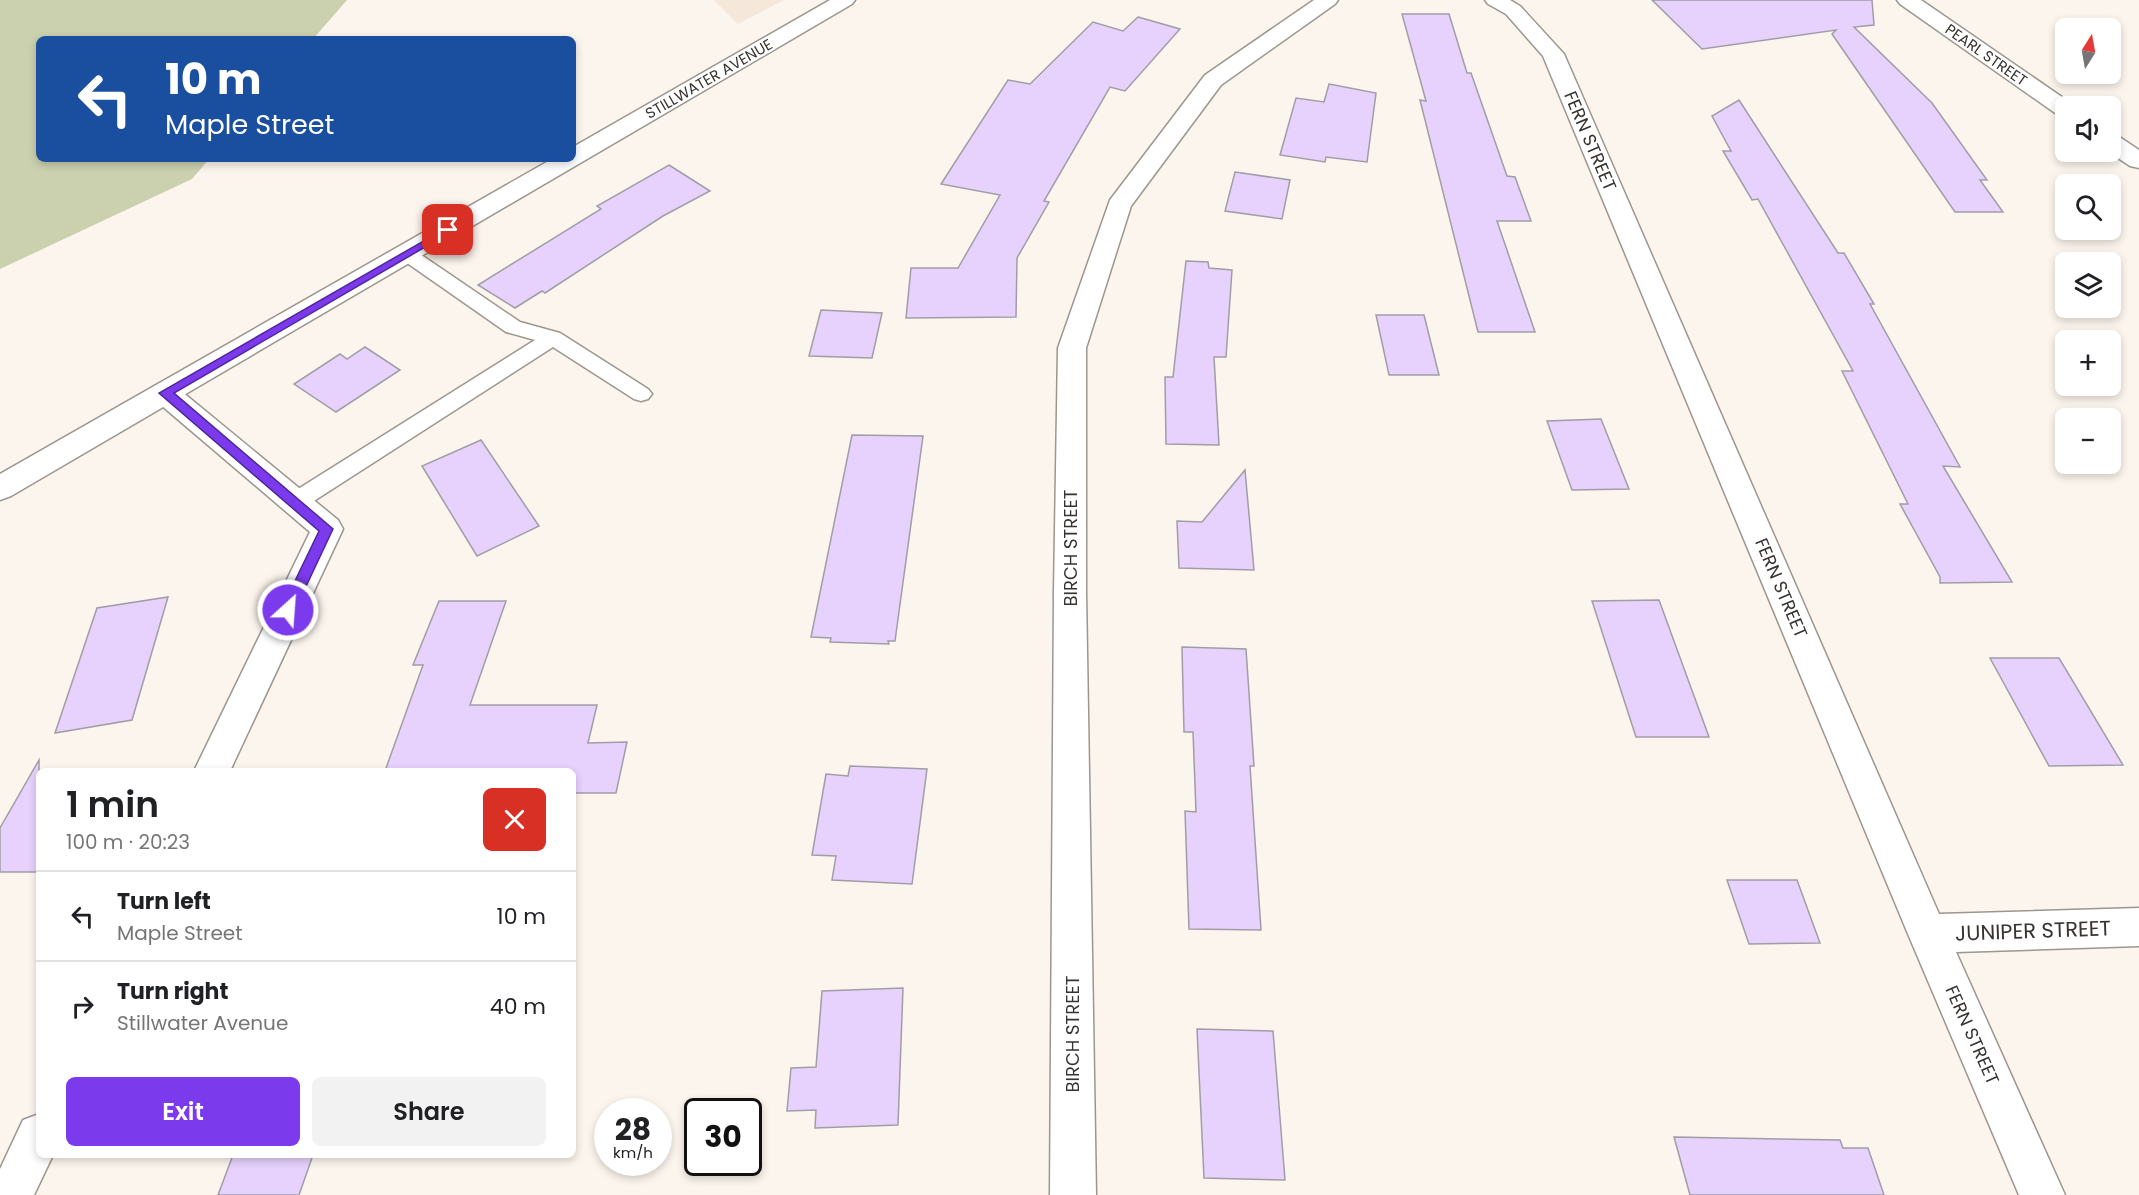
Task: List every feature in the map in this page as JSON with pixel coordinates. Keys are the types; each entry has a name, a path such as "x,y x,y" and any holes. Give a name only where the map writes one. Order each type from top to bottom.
{"street":[{"name":"BIRCH STREET","path":"1073,1195 1070,591 1072,348 1119,205 1213,80 1328,0"},
{"name":"FERN STREET","path":"1496,0 1513,10 1553,54 1928,934 2042,1195"},
{"name":"PEARL STREET","path":"1907,0 2055,102"},
{"name":"STILLWATER AVENUE","path":"576,156 837,1"},
{"path":"2121,149 2139,161"},
{"name":"STILLWATER AVENUE","path":"0,488 565,162"},
{"path":"165,393 327,529 213,768"},
{"name":"JUNIPER STREET","path":"1928,934 2139,927"},
{"path":"11,1195 36,1142"}],"lane":[{"path":"407,254 513,327 553,338 641,394"},
{"path":"295,502 553,338"}],"shaded area":[{"path":"714,0 784,0 738,24"}],"green space":[{"path":"0,0 347,0 316,36 36,36 36,162 206,162 192,179 0,269"}],"building":[{"path":"1652,0 1872,0 1874,25 1854,27 1932,103 1987,180 1980,180 2003,212 1955,212 1832,34 1836,30 1702,49"},
{"path":"1402,14 1449,14 1467,73 1471,73 1507,176 1515,177 1531,221 1497,221 1535,332 1478,332 1420,100 1426,101"},
{"path":"1138,17 1180,29 1125,91 1110,87 1044,201 1049,202 1017,258 1016,317 906,318 911,268 958,268 1000,195 941,184 1008,80 1030,84 1093,22 1123,31"},
{"path":"1329,84 1376,93 1367,162 1326,157 1325,162 1280,155 1296,98 1324,102"},
{"path":"1739,100 1838,253 1844,253 1874,304 1870,304 1960,467 1943,466 2012,582 1940,583 1940,577 1900,504 1908,504 1842,371 1853,371 1758,199 1752,200 1723,151 1731,151 1712,116"},
{"path":"669,165 710,191 663,216 545,293 542,291 515,308 478,285 601,209 597,206"},
{"path":"1235,172 1290,180 1282,219 1225,211"},
{"path":"1186,261 1208,262 1209,268 1232,270 1226,357 1214,357 1219,445 1166,444 1165,377 1173,377"},
{"path":"821,310 882,313 872,358 809,356"},
{"path":"1376,315 1424,315 1439,375 1389,375"},
{"path":"365,347 400,370 336,412 294,384 340,354 347,359"},
{"path":"1601,419 1629,489 1572,490 1547,421"},
{"path":"852,435 923,436 895,641 888,641 889,644 830,642 831,638 811,637"},
{"path":"481,440 539,526 477,556 422,466"},
{"path":"1245,470 1254,570 1179,568 1177,521 1202,522"},
{"path":"168,597 132,720 55,733 97,608"},
{"path":"1659,600 1709,737 1636,737 1592,601"},
{"path":"439,601 506,601 470,705 597,705 588,743 627,742 616,793 576,793 576,768 386,768 423,665 413,665"},
{"path":"1182,647 1246,649 1254,766 1250,766 1261,930 1189,929 1185,811 1196,812 1193,732 1184,732"},
{"path":"1990,658 2059,658 2123,765 2049,766"},
{"path":"39,760 39,768 36,768 36,872 0,872 0,828"},
{"path":"850,766 927,769 912,884 832,880 836,856 812,855 826,774 848,776"},
{"path":"1727,880 1797,880 1820,943 1749,944"},
{"path":"903,988 898,1125 815,1128 816,1110 787,1111 791,1068 816,1067 822,991"},
{"path":"1197,1029 1273,1031 1285,1180 1204,1178"},
{"path":"1674,1137 1840,1140 1843,1148 1868,1148 1884,1195 1690,1195"},
{"path":"232,1158 312,1158 299,1195 218,1195"}],"route":[{"path":"288,610 327,529 165,393 448,230"}]}
